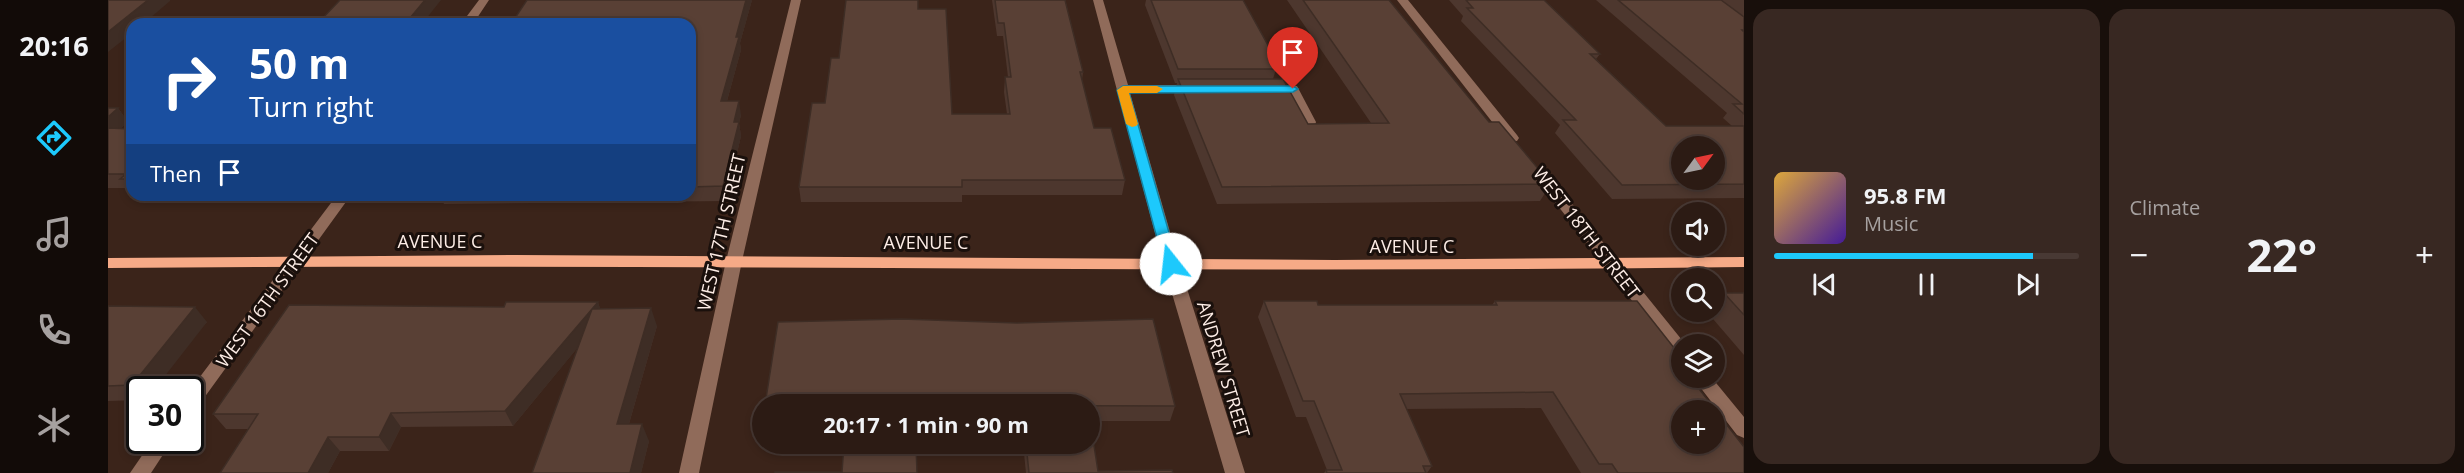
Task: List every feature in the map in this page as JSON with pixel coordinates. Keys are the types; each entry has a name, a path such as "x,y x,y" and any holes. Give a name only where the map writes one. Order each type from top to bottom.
{"main road":[{"name":"AVENUE C","path":"108,263 297,260 1612,265 1744,262"}],"street":[{"path":"471,18 484,0"},
{"name":"WEST 17TH STREET","path":"689,473 734,261 796,0"},
{"name":"ANDREW STREET","path":"1098,0 1171,264 1234,473"},
{"name":"WEST 18TH STREET","path":"1402,0 1671,338"},
{"path":"1123,90 1213,89"},
{"path":"1259,89 1293,89 1310,122"},
{"name":"WEST 16TH STREET","path":"204,385 340,201"},
{"path":"1710,388 1744,430"},
{"path":"140,473 154,454"}],"building":[{"path":"108,0 148,0 108,32"},
{"path":"340,0 425,0 410,18 323,18"},
{"path":"527,0 746,0 736,37 739,37 721,101 739,101 734,122 739,122 723,186 696,187 696,18 515,18"},
{"path":"846,0 918,0 918,9 946,9 952,114 1010,114 1005,77 1011,77 1004,23 998,23 995,0 1065,0 1094,128 1111,128 1125,180 962,180 962,187 799,187 812,103 825,103 831,58 839,58"},
{"path":"1151,0 1243,0 1274,56 1269,56 1276,69 1178,69"},
{"path":"1303,0 1389,0 1489,122 1499,122 1551,184 1222,187 1178,79 1283,79 1308,124 1389,123"},
{"path":"1466,0 1544,0 1600,54 1590,54 1666,126 1744,126 1744,184 1725,184 1725,136 1671,136 1671,185 1622,185 1563,120 1576,120 1467,8 1473,8"},
{"path":"1618,0 1721,0 1744,17 1744,30 1742,30 1744,32 1744,114 1733,104 1742,104"},
{"path":"108,108 118,108 108,117"},
{"path":"108,128 126,129 126,174 108,174"},
{"path":"1725,293 1744,293 1744,315 1725,294"},
{"path":"1264,301 1317,301 1318,305 1497,305 1495,301 1637,301 1671,344 1671,388 1698,388 1708,400 1671,400 1671,454 1725,454 1725,422 1744,447 1744,473 1618,473 1612,464 1599,464 1553,392 1400,394 1432,466 1423,466 1426,473 1327,473 1326,470 1342,470 1314,401 1303,401"},
{"path":"506,302 598,302 505,411 391,413 379,437 328,437 308,473 220,473 258,414 213,414 289,305 504,307"},
{"path":"108,306 195,307 139,376 126,376 126,385 108,386"},
{"path":"651,308 617,424 642,424 630,473 532,473 592,309"},
{"path":"902,319 1017,323 1153,319 1175,406 1100,406 1100,394 767,394 778,322"},
{"path":"843,454 916,454 917,473 775,473 842,472"},
{"path":"1027,454 1095,454 1098,471 1172,470 1173,473 1029,473"}],"slow traffic":[{"path":"1132,124 1123,90 1157,89"}],"route":[{"path":"1171,264 1123,90 1293,89"}]}
